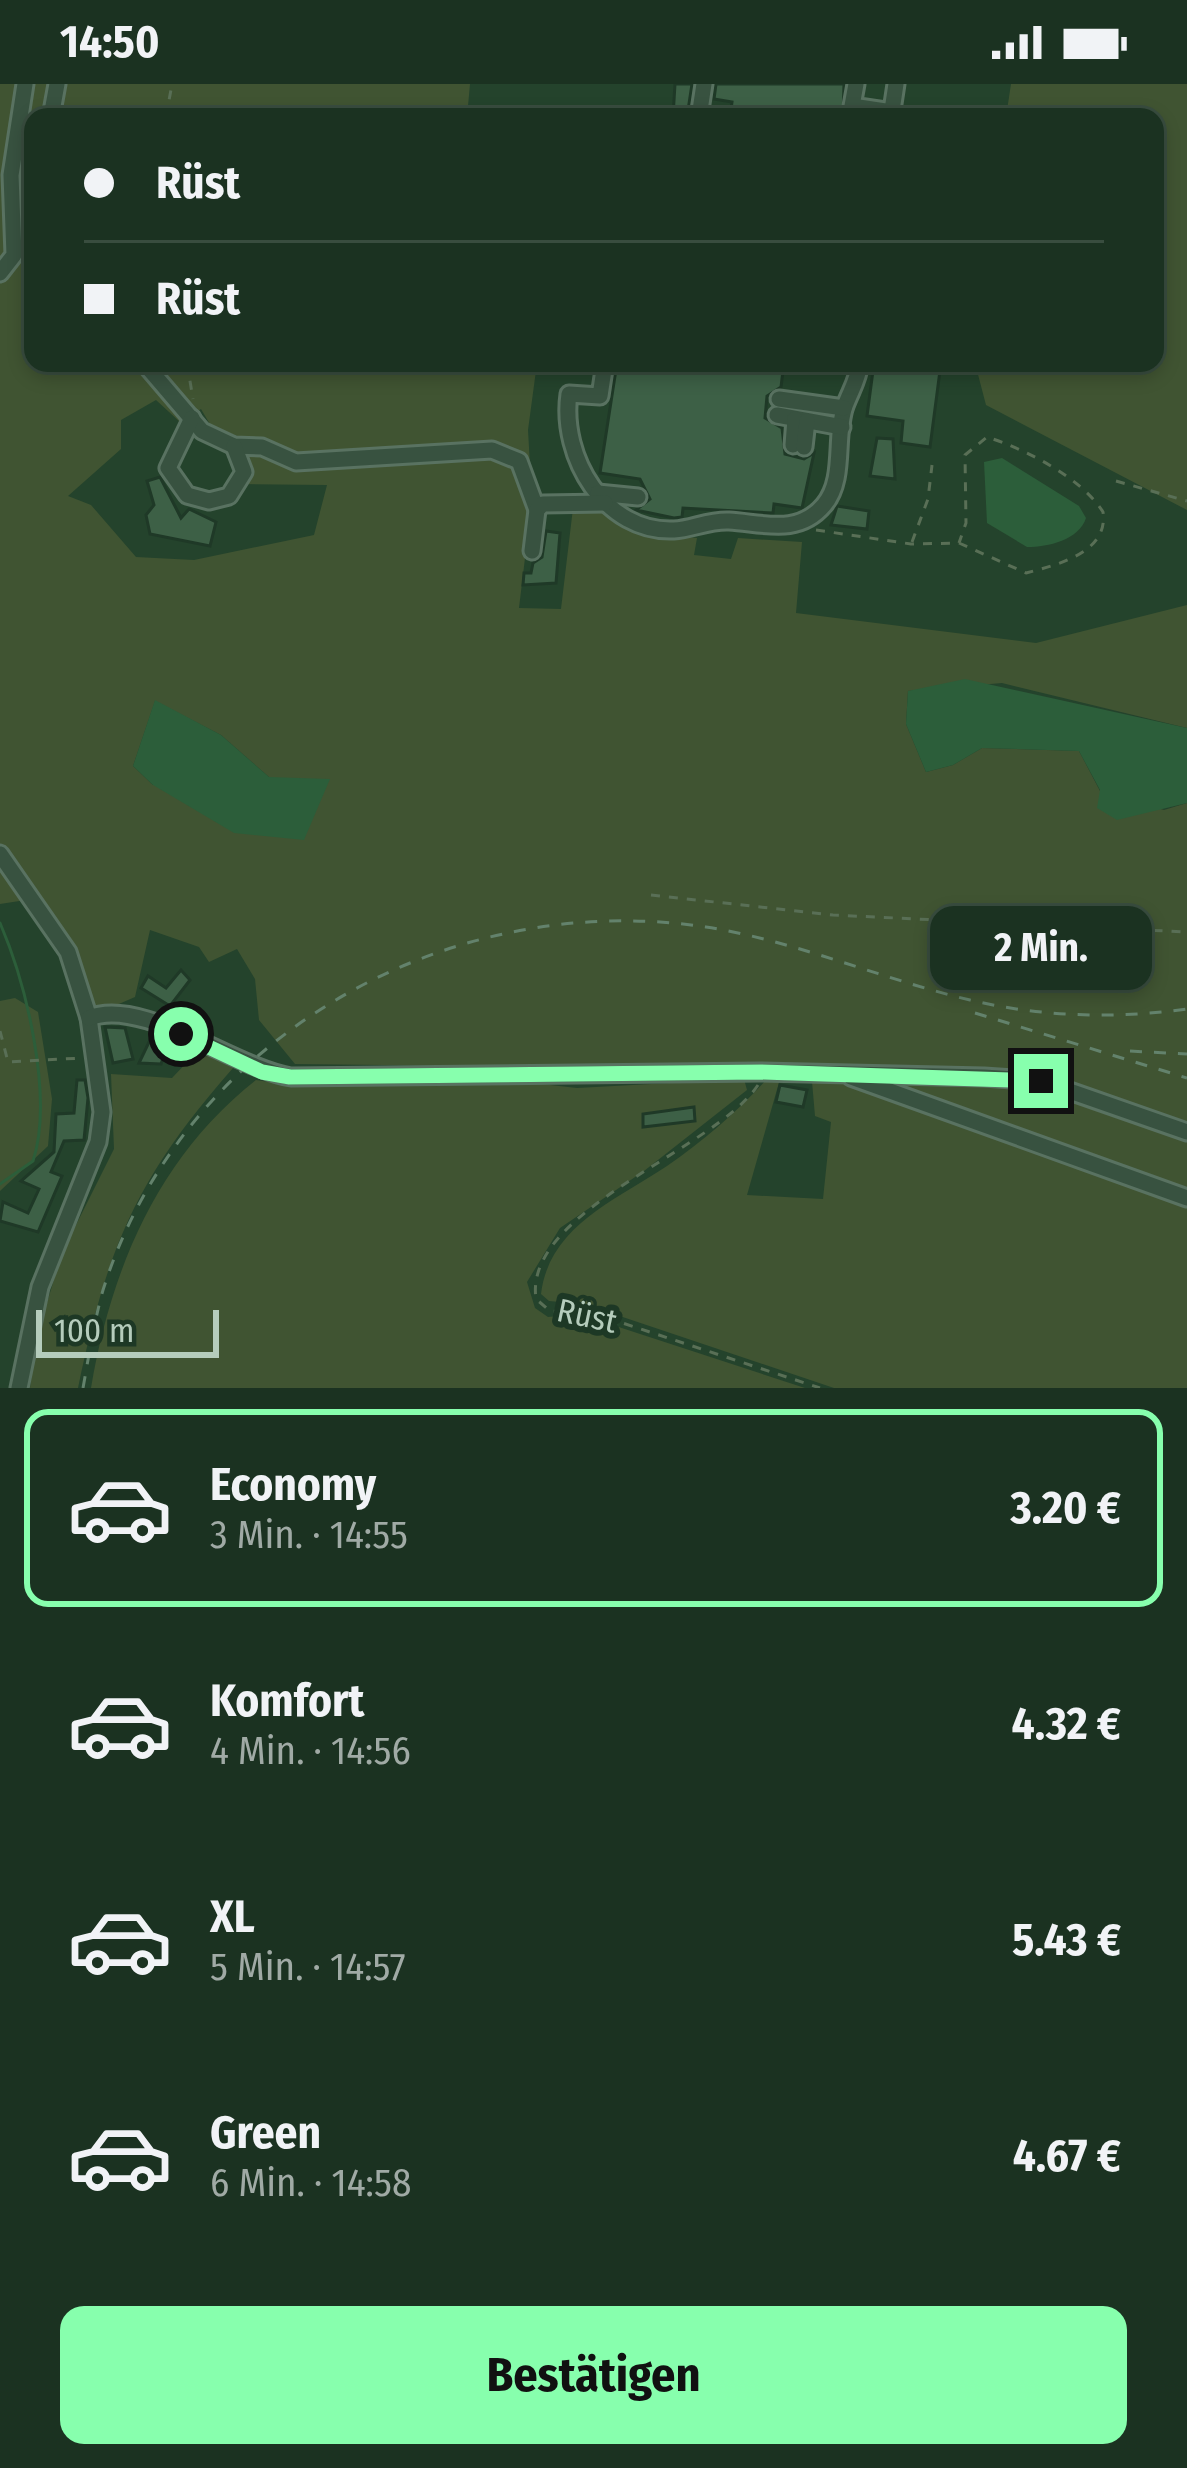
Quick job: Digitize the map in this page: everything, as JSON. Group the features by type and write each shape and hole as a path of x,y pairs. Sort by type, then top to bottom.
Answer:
{"street":[{"path":"0,273 14,254 11,175 25,84"},
{"path":"152,372 194,421 234,446 262,447 296,462 491,450 519,460 537,510 532,551"},
{"path":"604,372 600,396 569,394 569,441 602,498 628,521 676,530 725,520 799,524 826,503 833,490 844,408 857,372"},
{"path":"842,427 801,420 778,407 844,408"},
{"path":"799,446 801,420"},
{"path":"194,421 168,458 171,478 187,495 209,501 229,496 244,472 234,446"},
{"path":"537,510 543,504 638,497"},
{"path":"0,854 68,952 88,1018 102,1112 98,1142 52,1251 19,1388"},
{"path":"88,1018 121,1013 211,1045 262,1072 290,1077 760,1072 1041,1081 1187,1132"},
{"path":"844,1074 1187,1198"}],"path":[{"path":"189,372 194,421"},
{"path":"799,524 911,544 959,543 1027,573 1084,551 1105,524 1086,493 1007,444 987,437 965,455 966,523 959,543"},
{"path":"911,544 928,499 932,465"},
{"path":"1116,481 1187,501"},
{"path":"651,895 894,920 1187,932"},
{"path":"0,1031 8,1062 96,1056"},
{"name":"Rüst","path":"760,1072 752,1094 578,1217 546,1259 535,1291 540,1305 550,1311 592,1312 820,1388"}],"shaded area":[{"path":"0,84 470,84 468,108 24,108 24,372 536,372 528,430 532,500 519,608 561,609 573,508 605,512 627,529 697,538 694,555 731,559 738,538 802,542 796,613 1036,643 1187,605 1187,728 1002,683 908,691 906,724 926,772 953,765 982,748 1079,751 1100,791 1164,810 1187,803 1187,1388 834,1388 584,1304 549,1301 541,1294 547,1270 571,1233 694,1147 766,1080 780,1079 747,1195 823,1199 831,1122 815,1116 811,1070 295,1064 259,1020 255,979 237,949 209,962 199,947 150,930 135,997 98,1013 72,954 26,900 0,904","holes":["156,400 181,423 201,409 211,426 250,441 242,484 327,485 314,535 194,560 136,557 91,505 68,496 121,449 121,420","155,701 221,735 269,777 153,785 133,766"]},
{"path":"1011,84 1187,84 1187,510 986,405 977,372 1164,372 1164,108 1007,108"},
{"path":"1002,458 1079,506 1086,518 1077,532 1053,544 1027,547 987,523 984,462"},
{"path":"965,679 1187,728 1187,803 1117,820 1097,808 1100,790 1079,751 982,748 953,765 926,772 906,724 908,691"},
{"path":"155,700 221,735 269,777 330,779 304,840 234,833 153,785 133,766"},
{"path":"15,998 38,1012 52,1099 48,1146 0,1191 0,1001"},
{"path":"209,1056 233,1068 172,1144 130,1216 101,1294 78,1388 30,1388 37,1336 62,1253 114,1149 111,1074 172,1078 191,1058"},
{"path":"462,1075 577,1088 744,1079 747,1090 644,1171 560,1228 527,1282 535,1308 548,1317 579,1314 805,1388 91,1388 111,1300 144,1218 192,1144 256,1080 289,1085"}],"building":[{"path":"675,84 692,84 688,108 674,108"},
{"path":"716,84 844,84 843,108 731,108 732,102 714,99"},
{"path":"616,372 783,372 781,387 767,396 765,418 782,428 785,454 804,459 814,453 802,508 774,504 773,513 683,508 682,517 674,518 636,510 650,499 640,479 600,473"},
{"path":"873,372 940,372 930,447 901,443 903,421 867,416"},
{"path":"877,438 893,439 895,479 870,476"},
{"path":"160,477 181,518 189,509 216,522 210,546 150,534 146,515 154,505 147,481"},
{"path":"837,506 869,511 867,529 831,525"},
{"path":"546,531 560,533 556,583 523,585 524,573 531,573 533,563 542,557"},
{"path":"181,970 190,980 170,1006 141,988 148,976 166,988"},
{"path":"105,1027 125,1028 133,1059 113,1063"},
{"path":"150,1040 184,1048 176,1057 165,1053 161,1064 139,1063"},
{"path":"77,1080 85,1080 88,1098 84,1140 64,1141 51,1172 62,1176 38,1232 0,1221 3,1202 28,1213 39,1189 21,1181 54,1152 56,1114 74,1113"},
{"path":"780,1085 807,1090 803,1107 776,1102"},
{"path":"694,1107 695,1121 643,1127 643,1114"}],"waterway":[{"path":"0,923 27,1008 40,1105 33,1161 0,1184"}],"railway":[{"path":"83,1388 103,1290 141,1200 195,1121 261,1053 338,999 423,958 515,932 610,921 706,927 773,941 997,1006 1078,1015 1187,1009"},
{"path":"975,1013 1187,1078"},
{"path":"1130,1051 1187,1054"}],"route":[{"path":"181,1034 262,1072 290,1077 760,1072 1041,1081"}]}
